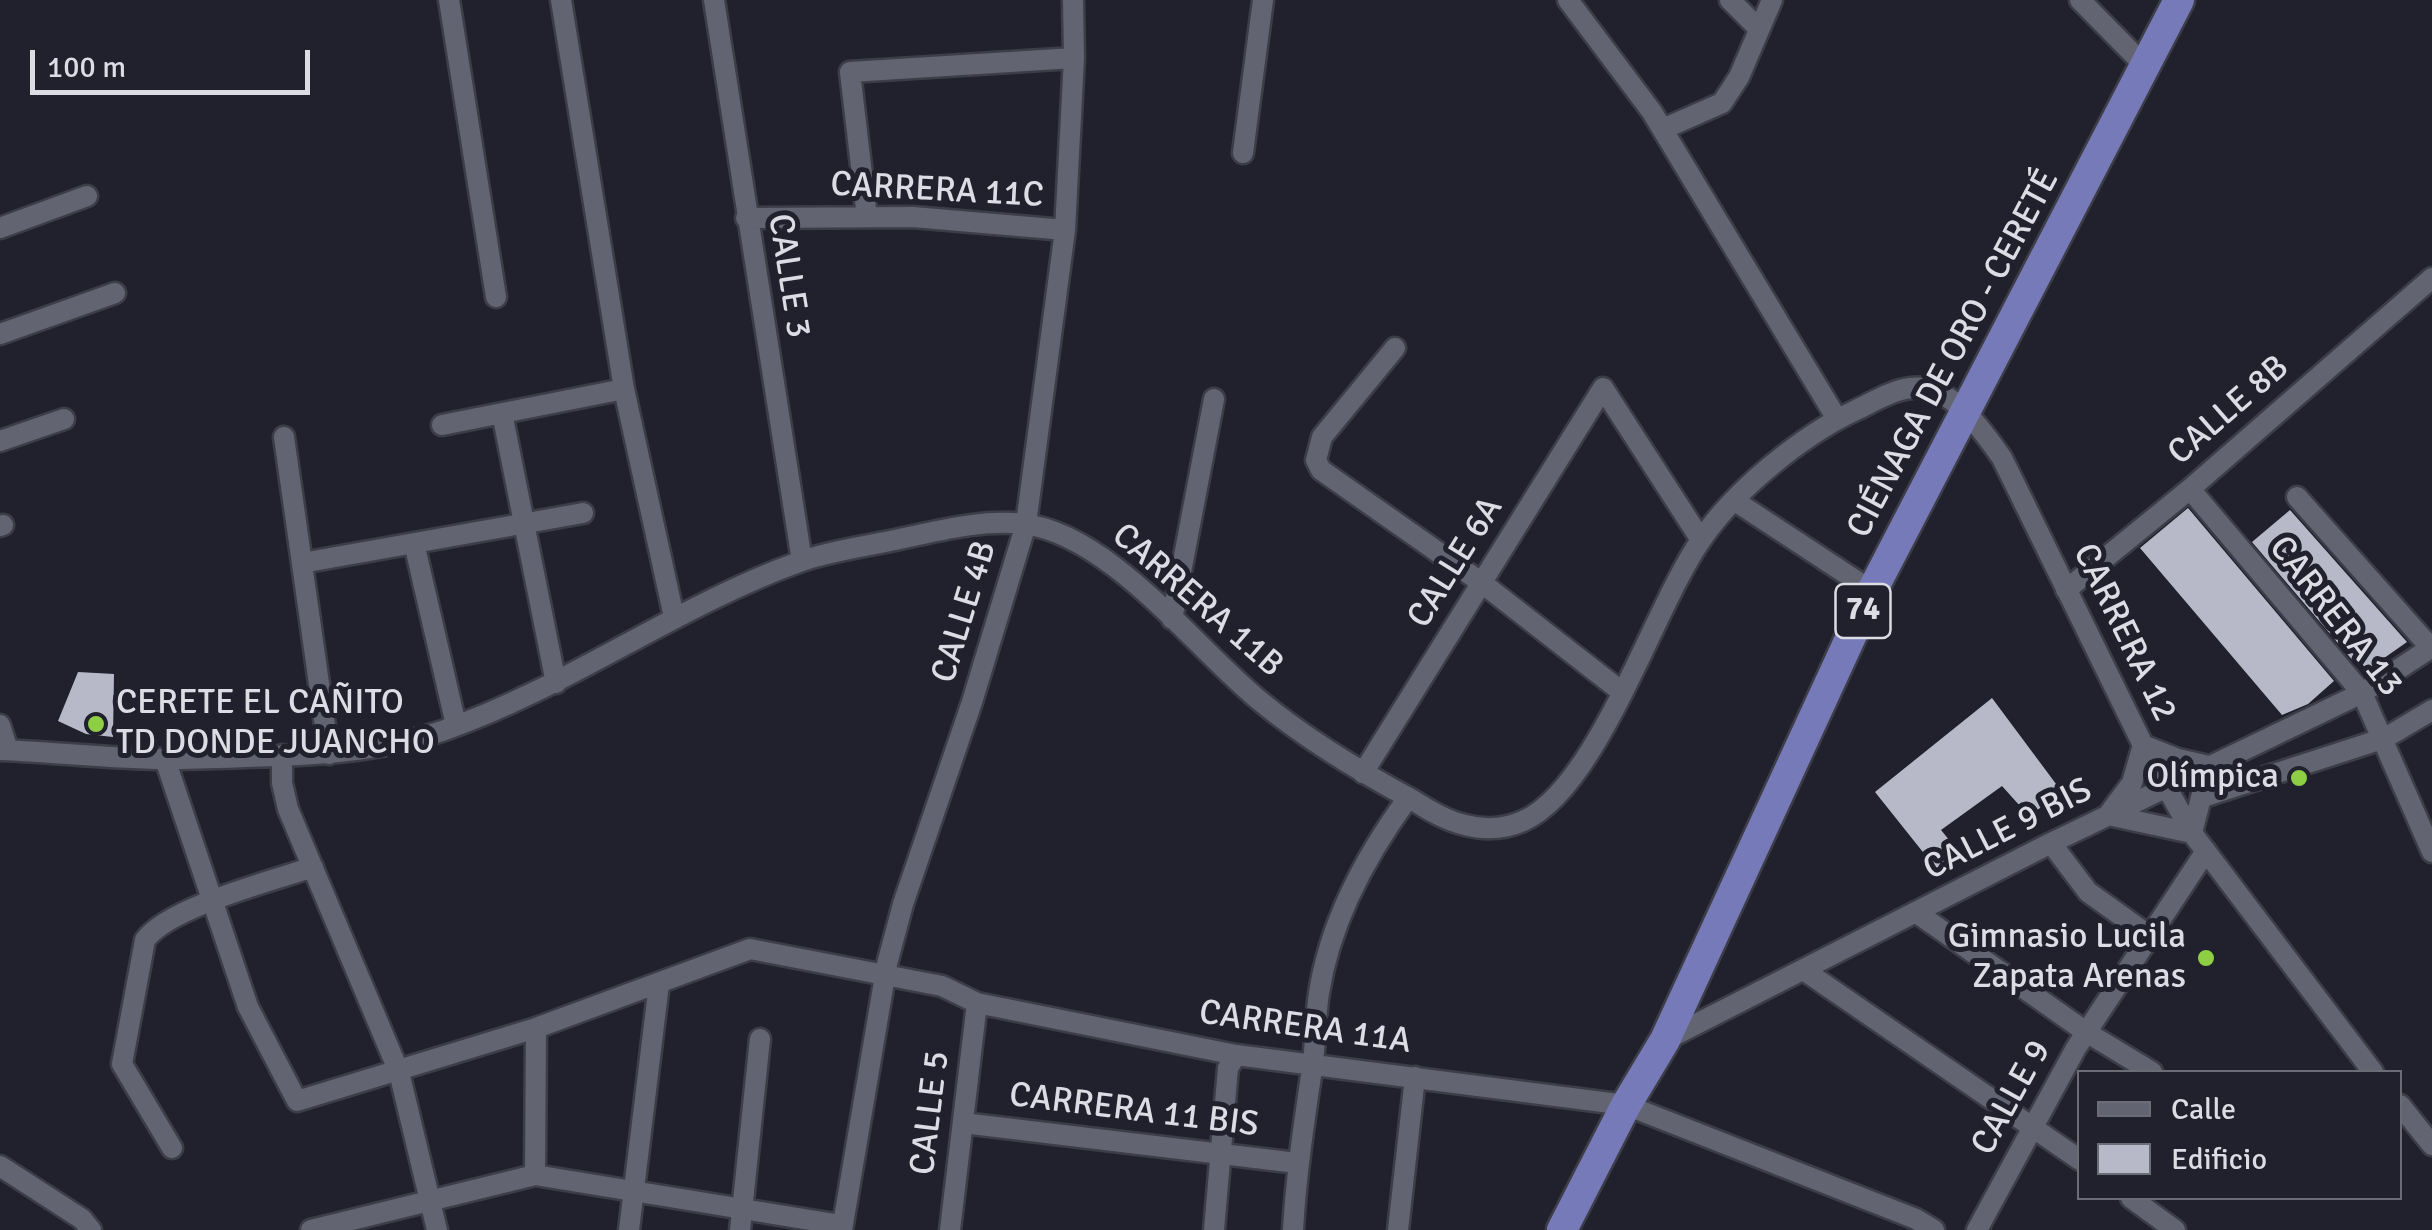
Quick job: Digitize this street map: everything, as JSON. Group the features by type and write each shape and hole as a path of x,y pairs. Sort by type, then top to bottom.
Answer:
{"highway":[{"name":"CIÉNAGA DE ORO - CERETÉ","path":"1562,1230 1626,1104 1665,1040 1872,591 2179,0"}],"street":[{"path":"449,0 496,296"},
{"path":"560,0 624,389 674,617"},
{"name":"CALLE 3","path":"714,0 802,561"},
{"name":"CALLE 4B","path":"841,1228 886,974 903,904 972,702 1026,524 1065,230 1074,58 1073,0"},
{"path":"1243,152 1262,0"},
{"path":"1568,0 1663,129 1837,419"},
{"path":"1730,0 1758,28"},
{"path":"1663,129 1722,103 1739,77 1772,0"},
{"path":"2080,0 2146,67"},
{"path":"866,217 850,72 1074,58"},
{"path":"0,228 86,196"},
{"name":"CARRERA 11C","path":"746,218 913,216 1065,230"},
{"name":"CALLE 8B","path":"2066,590 2190,489 2432,278"},
{"path":"0,334 115,293"},
{"path":"1395,348 1322,436 1316,460 1321,470 1482,583 1622,692"},
{"name":"CARRERA 11B","path":"4,750 165,760 329,754 436,734 556,683 674,617 802,561 939,531 998,523 1026,524 1052,530 1082,545 1118,570 1261,702 1363,773 1462,825 1496,828 1528,820 1556,797 1586,758 1700,540 1779,460 1837,419 1883,397 1916,387 1942,394 1965,412"},
{"name":"CALLE 6A","path":"1363,773 1603,388 1700,540"},
{"path":"442,425 624,389"},
{"path":"1172,620 1214,399"},
{"name":"CARRERA 12","path":"1965,412 2002,458 2143,745 2192,833 2371,1070"},
{"path":"502,413 556,683"},
{"path":"0,441 64,419"},
{"path":"284,438 329,754"},
{"name":"CARRERA 13","path":"2190,489 2362,693 2432,852"},
{"path":"2297,496 2431,648"},
{"path":"1735,501 1872,591"},
{"path":"302,564 582,513"},
{"path":"414,544 456,726"},
{"name":"CALLE 9 BIS","path":"1665,1040 2051,843 2362,693 2431,648"},
{"path":"2204,797 2384,738 2432,710"},
{"path":"0,725 4,750"},
{"path":"2143,745 2209,766 2192,833 2108,815 2132,783 2143,745"},
{"path":"282,755 282,783 288,809 398,1072 437,1230"},
{"path":"165,760 211,901"},
{"path":"1292,1230 1320,990 1344,909 1380,835 1408,798"},
{"path":"2051,843 2088,892 2148,935"},
{"name":"CALLE 9","path":"1978,1230 2086,1032 2206,850"},
{"path":"172,1148 122,1064 146,940 153,930 211,901 313,867"},
{"name":"CARRERA 11A","path":"211,901 248,1008 297,1100 536,1028 750,949 942,986 977,1003 1236,1054 1626,1104 1916,1219 1934,1230"},
{"path":"1917,913 2086,1032 2149,1070"},
{"path":"1806,971 2077,1158"},
{"path":"629,1230 659,984"},
{"name":"CALLE 5","path":"957,1229 963,1123 977,1003"},
{"path":"535,1175 536,1028"},
{"path":"741,1220 760,1039"},
{"path":"1214,1230 1228,1068 1236,1054"},
{"path":"1398,1230 1415,1077"},
{"path":"2402,1108 2432,1146"},
{"name":"CARRERA 11 BIS","path":"963,1123 1297,1163"},
{"path":"0,1166 82,1220 91,1230"},
{"path":"311,1230 535,1175 634,1192 741,1220 841,1228"},
{"path":"2134,1200 2175,1230"}],"building":[{"path":"2188,508 2334,681 2308,704 2282,715 2140,548"},
{"path":"2290,510 2407,642 2367,670 2358,659 2354,662 2252,542"},
{"path":"78,672 114,674 113,737 86,734 58,721"},
{"path":"1992,698 2062,792 2029,816 2002,786 1941,830 1963,857 1942,876 1875,792"}],"place":[{"name":"CERETE EL CAÑITO TD DONDE JUANCHO","path":"96,724"},
{"name":"Olímpica","path":"2299,778"},
{"name":"Gimnasio Lucila Zapata Arenas","path":"2206,958"}]}
